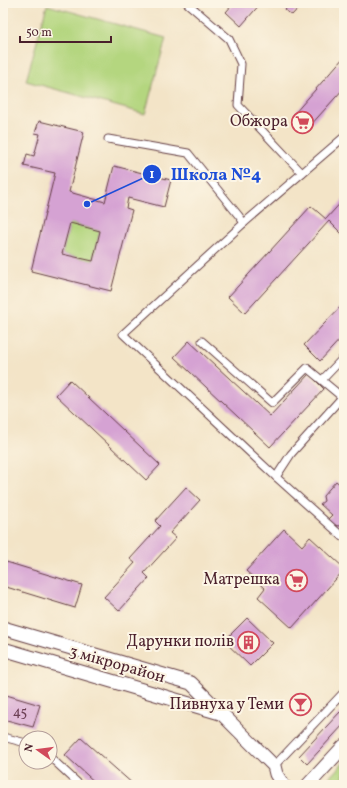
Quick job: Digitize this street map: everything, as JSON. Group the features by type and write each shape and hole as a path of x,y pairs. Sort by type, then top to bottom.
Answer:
{"street":[{"name":"3 мікрорайон","path":"3,628 191,683 274,766 276,774 283,785"},
{"name":"3 мікрорайон","path":"3,649 222,714"},
{"path":"308,785 344,746"}],"lane":[{"path":"187,3 229,39 241,64 238,105 302,173"},
{"path":"344,137 244,223 123,334 344,538"},
{"path":"108,139 188,154 244,223"},
{"path":"202,341 272,404 307,368 343,396 291,454 276,476"},
{"path":"322,380 344,357"},
{"path":"274,766 344,692"},
{"path":"3,737 18,741"},
{"path":"58,764 80,785"}],"green space":[{"path":"47,5 166,38 145,114 26,81"},
{"path":"70,223 100,231 93,261 62,254"},
{"path":"344,762 344,785 322,785"}],"building":[{"path":"234,3 261,3 241,26 226,12"},
{"path":"291,3 303,3 292,15 285,10"},
{"path":"344,57 344,88 309,127 294,114"},
{"path":"39,121 84,132 69,192 105,202 114,166 171,180 164,207 128,198 126,208 132,210 111,291 31,271 55,173 24,166 27,154 34,156 40,134 35,133","holes":["70,223 100,231 93,261 62,254"]},
{"path":"344,199 344,231 342,234 329,221 245,313 228,297 311,206 326,219"},
{"path":"344,303 344,335 320,361 304,345"},
{"path":"189,341 270,416 309,374 324,389 270,447 174,357"},
{"path":"70,380 160,465 146,480 56,395"},
{"path":"336,481 344,488 344,522 341,526 331,525 326,521 332,515 320,504 324,501 323,496"},
{"path":"186,487 200,500 170,533 176,538 144,573 149,578 119,611 104,597 135,563 130,559 160,526 155,521"},
{"name":"Матрешка","path":"284,529 302,546 310,537 344,568 344,570 292,628 258,597 265,588 246,571"},
{"path":"3,561 82,585 75,608 3,586"},
{"name":"Дарунки полів","path":"247,618 273,643 250,666 224,641"},
{"path":"3,694 40,705 33,727 3,719"},
{"path":"340,712 344,716 344,724 307,764 299,756"},
{"path":"81,738 134,785 98,785 65,755"}],"place":[{"name":"Обжора","path":"303,122"},
{"name":"Школа №4","path":"87,204"},
{"name":"Матрешка","path":"296,580"},
{"name":"Дарунки полів","path":"249,642"},
{"name":"Пивнуха у Теми","path":"300,705"}]}
